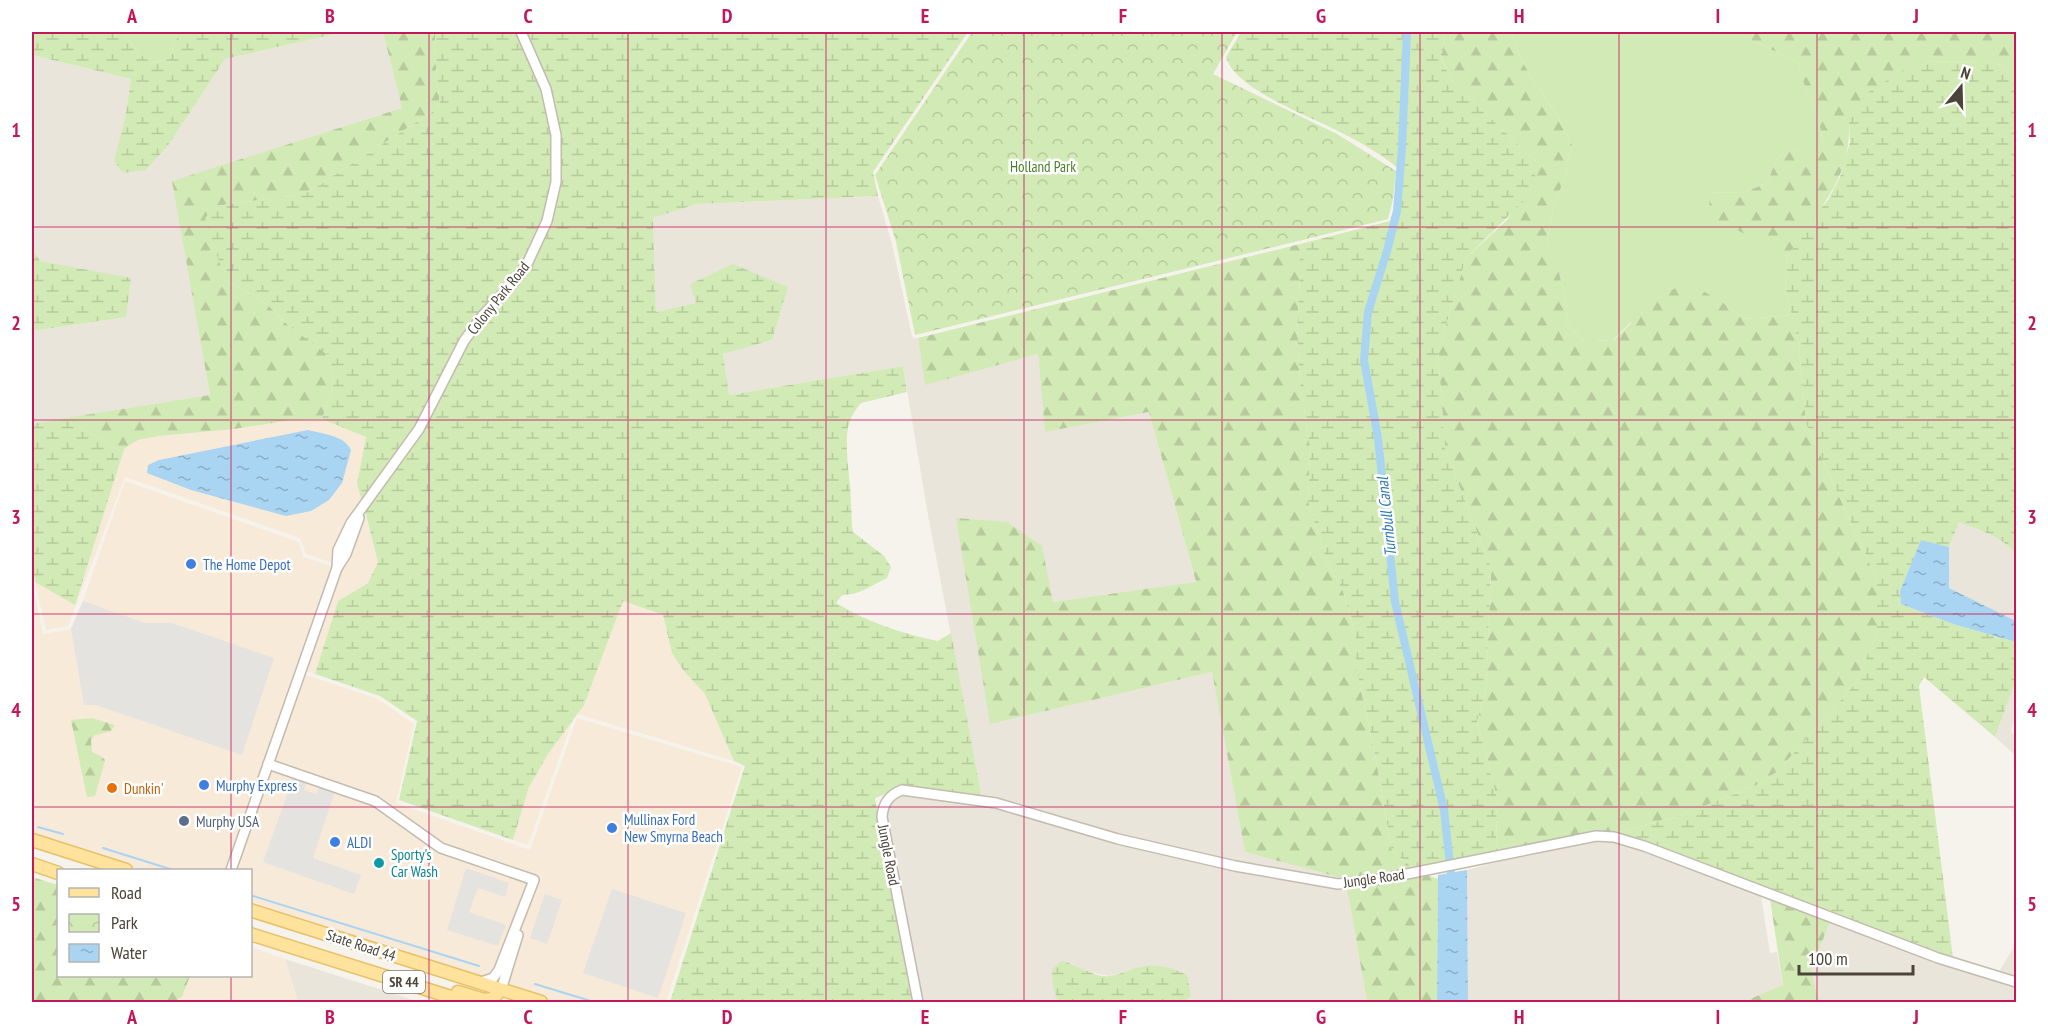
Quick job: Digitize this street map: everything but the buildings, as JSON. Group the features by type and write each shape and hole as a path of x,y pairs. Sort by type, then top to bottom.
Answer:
{"main road":[{"path":"32,840 123,869"},
{"path":"32,864 57,873"},
{"name":"State Road 44","path":"252,911 541,1002"},
{"name":"State Road 44","path":"252,935 467,1002"},
{"path":"350,965 389,970 484,1000 492,999 501,990"}],"street":[{"name":"Colony Park Road","path":"231,869 337,568 346,554 362,509 419,429 431,409 457,351 468,334 514,282 528,262 547,221 556,182 556,135 546,89 521,32"},
{"path":"268,764 375,801 441,848 534,880 499,970 494,978 479,983"},
{"name":"Jungle Road","path":"918,1002 882,817 882,809 887,799 902,790 996,803 1118,839 1235,866 1338,884 1382,879 1596,836 1614,837 1644,846 1938,958 2016,982"},
{"path":"501,990 518,935 522,912"}],"shaded area":[{"path":"344,32 383,32 402,108 173,181 210,395 32,424 32,331 125,317 130,279 40,261 32,249 32,55 131,79 125,119 146,170 167,147 225,59"},
{"path":"878,196 892,244 912,336 918,338 925,384 1038,354 1045,432 1149,412 1196,583 1053,602 990,724 1212,672 1245,852 1345,879 1236,862 1119,835 1001,799 978,796 981,793 928,515 903,366 729,395 723,354 772,340 696,303 656,312 653,218 697,204"},
{"path":"322,419 366,437 357,484 362,501 333,563 306,554 300,538 125,477 68,626 46,630 35,582 75,604 125,448 138,440 159,436 234,429 292,420","holes":["203,452 191,490 159,460"]},
{"path":"125,481 299,542 303,557 337,568 300,673 378,699 414,724 396,803 530,850 577,718 742,767 666,1002 537,1002 252,910 252,869 123,869 32,841 32,581 43,634 71,629"},
{"path":"365,513 378,562 368,583 338,601 315,674 305,671 339,572 350,555"},
{"path":"1959,522 2008,543 2016,554 2016,621 1949,588 1949,547"},
{"path":"83,601 145,623 172,623 274,658 242,755 96,705 84,705 71,629"},
{"path":"623,601 663,616 672,653 683,670 705,694 734,761 577,714 584,705"},
{"path":"2016,680 2016,712 2011,731 2016,738 2016,756 1995,737"},
{"path":"573,719 528,845 513,840 529,787 548,754"},
{"path":"295,773 308,778 304,790 316,794 321,782 336,788 313,858 361,875 354,894 263,862"},
{"path":"903,794 995,807 1117,843 1234,871 1337,888 1347,887 1367,1002 1185,1002 1191,996 1146,966 1109,976 1085,971 1071,963 1053,987 1058,1002 922,1002 886,817 890,802"},
{"path":"1596,840 1613,841 1643,850 1761,896 1770,953 1777,952 1783,986 1743,1002 1468,1002 1467,870 1543,850"},
{"path":"466,868 509,883 505,897 478,888 469,912 506,925 498,946 447,930"},
{"path":"612,889 686,913 658,998 583,973"},
{"path":"545,894 562,900 547,944 530,938"},
{"path":"1830,921 1937,962 2016,986 2016,1002 1819,1002 1811,971"},
{"path":"2016,943 2016,977 1999,972"},
{"path":"252,947 285,959 298,1002 173,1002 182,997 190,977 252,977"},
{"path":"285,959 420,1002 298,1002"}],"green space":[{"path":"32,32 122,32 138,53 152,63 170,58 179,32 344,32 225,59 167,147 146,170 123,173 114,161 125,119 131,79 32,55"},
{"path":"122,32 179,32 170,58 151,63 138,53"},
{"path":"383,32 436,32 434,47 440,107 305,194 216,206 225,280 268,305 288,325 327,354 334,383 322,419 292,420 234,429 159,436 138,440 125,448 123,453 66,418 210,395 172,181 402,108"},
{"path":"436,32 517,32 542,90 548,111 552,156 548,200 534,242 518,271 463,335 415,428 362,501 357,484 366,437 322,419 334,383 327,354 288,325 268,305 225,280 205,218 215,206 305,194 440,107 434,47"},
{"path":"525,32 968,32 873,172 878,196 697,204 653,218 656,312 696,303 690,284 733,264 788,287 772,340 723,354 729,395 903,366 907,392 861,403 851,418 847,437 853,532 884,556 891,567 887,578 860,592 842,595 836,603 873,622 912,635 938,641 951,633 981,793 978,796 903,786 875,798 912,1002 670,1002 745,766 734,761 705,694 683,670 672,653 663,615 623,601 584,705 548,754 529,787 513,840 399,800 417,721 380,696 315,674 338,601 368,583 378,562 365,511 435,410 461,353 486,318 517,285 531,265 550,222 560,182 560,134 550,87"},
{"name":"Holland Park","path":"972,32 1237,32 1213,74 1337,134 1396,171 1388,219 915,335 896,242 875,175"},
{"path":"1241,32 1445,32 1440,55 1451,80 1536,162 1534,191 1466,258 1438,352 1445,449 1491,568 1486,689 1477,721 1497,798 1496,851 1413,868 1392,851 1375,754 1356,667 1356,638 1343,591 1327,562 1308,501 1310,446 1300,384 1297,332 1300,244 1390,221 1397,200 1399,169 1360,143 1273,100 1243,80 1232,69 1226,57"},
{"path":"1445,32 1512,32 1523,63 1559,119 1572,145 1563,182 1553,208 1547,242 1559,272 1567,309 1566,323 1584,341 1614,340 1658,297 1687,282 1722,302 1744,319 1792,315 1799,345 1806,423 1877,580 1877,633 1856,683 1777,772 1755,786 1679,816 1615,833 1596,831 1496,851 1497,798 1477,721 1486,689 1491,568 1445,449 1438,352 1466,258 1508,219 1536,162 1451,80 1440,54"},
{"path":"1512,32 1734,32 1798,62 1804,84 1818,116 1823,144 1794,150 1777,158 1767,183 1745,192 1709,193 1753,237 1788,256 1785,287 1792,315 1744,319 1722,302 1630,323 1613,340 1584,341 1566,323 1567,309 1559,272 1547,243 1553,208 1563,182 1572,145 1559,119 1523,63"},
{"path":"1734,32 2016,32 2016,83 2001,65 1984,61 1923,62 1849,121 1845,161 1839,178 1788,256 1710,216 1709,193 1745,192 1767,183 1777,158 1794,150 1823,143 1818,116 1804,84 1798,62"},
{"path":"1984,61 2001,65 2016,83 2016,554 1998,538 1959,522 1949,547 1921,541 1900,591 1901,604 1953,624 2016,642 2016,680 1995,737 1924,677 1919,686 1953,958 1646,842 1615,833 1679,816 1755,786 1777,772 1856,683 1877,633 1877,580 1806,423 1799,345 1785,287 1788,256 1806,226 1828,200 1840,177 1850,142 1849,121 1867,93 1913,64"},
{"path":"1300,244 1297,332 1300,384 1310,446 1308,501 1327,562 1343,591 1356,638 1356,667 1375,754 1392,851 1413,868 1381,875 1345,879 1245,852 1212,672 990,724 956,518 1007,522 1042,546 1053,602 1196,582 1149,412 1045,432 1038,354 925,385 918,338"},
{"path":"32,249 40,261 131,278 126,317 32,331"},
{"path":"66,418 123,453 75,605 35,582 32,564 32,424"},
{"path":"92,718 115,725 111,731 95,735 91,740 92,752 105,760 95,796 87,797 71,720"},
{"path":"1424,874 1438,879 1437,1002 1367,1002 1347,887 1382,884"},
{"path":"32,877 57,885 57,977 190,977 182,997 173,1002 32,1002"},
{"path":"1770,899 1830,921 1811,971 1819,1002 1743,1002 1783,985"},
{"path":"1061,961 1104,976 1146,966 1167,968 1187,975 1191,996 1185,1002 1058,1002 1053,987 1052,970"}],"water":[{"path":"308,430 338,438 351,450 342,483 329,500 311,511 286,516 191,490 147,473 148,465 159,460"},
{"path":"1921,540 1949,547 1949,588 2016,621 2016,642 1953,624 1901,604 1900,591"},
{"path":"1467,870 1468,1002 1437,1002 1438,875"}],"waterway":[{"name":"Turnbull Canal","path":"1407,32 1397,211 1368,312 1364,360 1378,438 1395,602 1444,810 1452,883"},
{"path":"38,827 63,834"},
{"path":"103,848 170,869"},
{"path":"252,896 479,966"},
{"path":"535,984 594,1002"}],"place":[{"name":"The Home Depot","path":"191,564"},
{"name":"Murphy Express","path":"204,785"},
{"name":"Dunkin'","path":"112,788"},
{"name":"Murphy USA","path":"184,821"},
{"name":"Mullinax Ford New Smyrna Beach","path":"612,828"},
{"name":"ALDI","path":"335,842"},
{"name":"Sporty's Car Wash","path":"379,863"}]}
